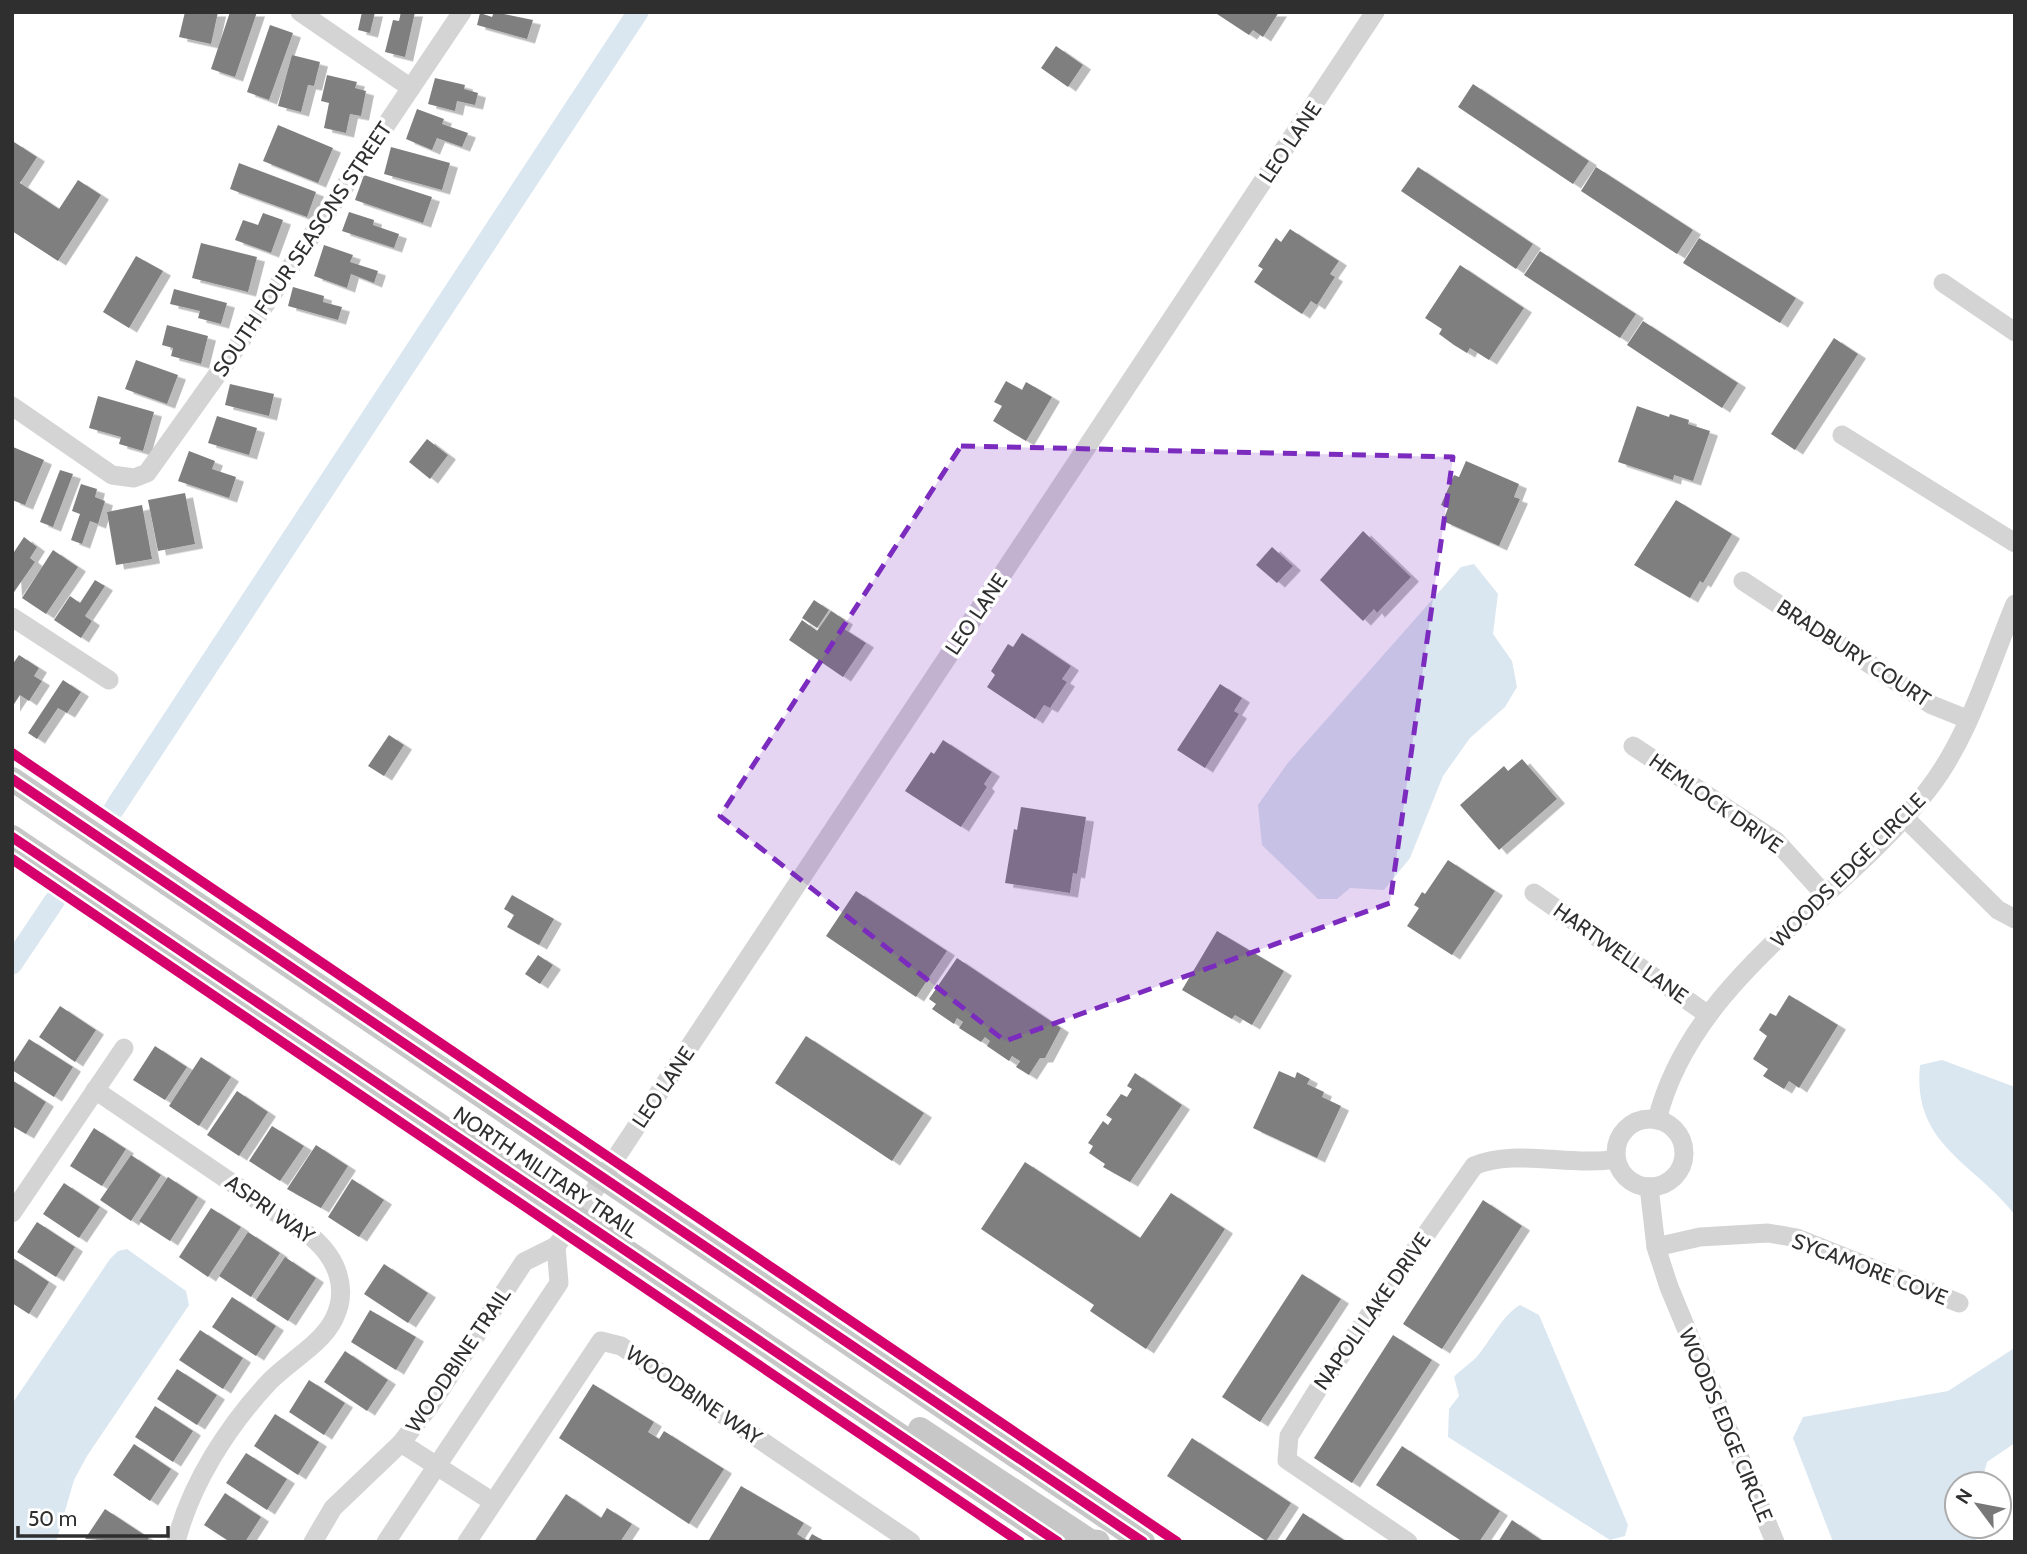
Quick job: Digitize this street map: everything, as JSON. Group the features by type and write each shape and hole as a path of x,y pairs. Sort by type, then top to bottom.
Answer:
{"main road":[{"name":"NORTH MILITARY TRAIL","path":"12,779 604,1175 1143,1542"},
{"name":"NORTH MILITARY TRAIL","path":"12,836 1058,1542"},
{"path":"804,1370 897,1415 1083,1536 1099,1542 1108,1528 1105,1516"}],"street":[{"path":"300,12 411,88"},
{"name":"SOUTH FOUR SEASONS STREET","path":"12,406 112,475 134,478 147,473 217,376 462,12"},
{"name":"LEO LANE","path":"578,1216 1375,12"},
{"path":"1943,283 2015,332"},
{"path":"1842,435 2015,543"},
{"name":"BRADBURY COURT","path":"1743,581 1932,705 1967,719"},
{"name":"WOODS EDGE CIRCLE","path":"1657,1120 1671,1076 1707,1014 1904,817 1947,760 2015,604"},
{"path":"12,617 109,680"},
{"name":"HEMLOCK DRIVE","path":"1633,746 1776,841 1825,895"},
{"path":"1904,817 1998,910 2015,919"},
{"name":"HARTWELL LANE","path":"1534,893 1707,1014"},
{"path":"12,1213 124,1048"},
{"name":"ASPRI WAY","path":"95,1090 313,1238 329,1254 339,1275 341,1289 335,1318 326,1331 270,1380 243,1412 195,1488 176,1542"},
{"path":"1657,1120 1666,1124 1680,1138 1683,1157 1676,1175 1659,1186 1649,1187 1624,1176 1616,1159 1618,1141 1623,1132 1638,1121 1657,1120"},
{"name":"NAPOLI LAKE DRIVE","path":"1408,1542 1287,1460 1289,1436 1323,1381 1474,1166 1490,1158 1594,1163 1616,1159"},
{"name":"WOODS EDGE CIRCLE","path":"1649,1187 1656,1247 1669,1287 1775,1542"},
{"name":"WOODBINE TRAIL","path":"313,1542 333,1508 401,1443 429,1407 524,1262 556,1246 578,1216"},
{"name":"SYCAMORE COVE","path":"1656,1247 1700,1237 1768,1233 1797,1238 1959,1303"},
{"path":"386,1542 559,1283 556,1246"},
{"name":"WOODBINE WAY","path":"467,1542 601,1341 621,1346 911,1542"},
{"path":"401,1443 493,1502"}],"highlighted area":[{"path":"961,446 1453,457 1390,903 1005,1041 720,816"}],"shaded area":[{"path":"1474,564 1498,594 1493,634 1512,661 1517,687 1505,707 1470,738 1443,776 1410,858 1384,890 1350,888 1337,899 1318,899 1262,845 1258,805 1287,764 1461,567"},
{"path":"1942,1060 2015,1087 2015,1215 1999,1196 1949,1150 1935,1133 1926,1115 1920,1092 1920,1065"},
{"path":"127,1249 186,1291 189,1305 87,1456 74,1480 56,1542 12,1542 12,1404 110,1259 118,1251"},
{"path":"1520,1305 1539,1315 1628,1525 1625,1536 1610,1540 1448,1437 1449,1409 1459,1396 1454,1377 1476,1357 1502,1321"},
{"path":"2015,1336 2015,1443 1987,1462 1985,1470 1943,1470 1943,1540 1976,1542 1833,1542 1793,1438 1803,1417 1948,1391 2013,1349"}],"building":[{"path":"185,12 218,12 211,44 179,37"},
{"path":"230,12 257,12 235,77 211,69"},
{"path":"362,12 375,12 370,33 358,30"},
{"path":"401,12 415,12 405,57 385,52 393,20 399,21"},
{"path":"494,12 533,20 527,39 477,25 480,13 492,17"},
{"path":"1214,12 1279,12 1263,37 1253,30 1249,35"},
{"path":"270,25 293,33 269,100 247,92"},
{"path":"1056,46 1083,65 1068,87 1041,68"},
{"path":"292,55 320,62 314,86 308,85 301,112 278,106"},
{"path":"327,75 357,82 355,88 366,91 361,116 350,114 346,133 324,128 329,103 321,101"},
{"path":"435,78 465,85 464,89 478,93 475,105 457,101 455,111 428,104"},
{"path":"1473,84 1589,161 1573,184 1458,107"},
{"path":"417,109 444,119 442,124 468,133 462,147 437,138 432,150 406,139"},
{"path":"278,125 333,148 318,183 263,161"},
{"path":"14,142 37,157 20,183 59,209 78,180 101,195 58,261 12,231"},
{"path":"391,147 450,163 442,190 384,174"},
{"path":"239,163 316,192 307,217 230,189"},
{"path":"1418,167 1533,244 1516,269 1401,191"},
{"path":"1596,167 1693,230 1677,254 1581,191"},
{"path":"364,175 432,197 423,223 355,200"},
{"path":"349,212 374,220 373,225 399,234 394,248 342,231"},
{"path":"263,213 283,220 271,253 235,240 243,220 258,225"},
{"path":"1290,229 1339,261 1330,274 1335,277 1317,305 1311,301 1302,314 1254,282 1263,269 1258,266 1276,238 1281,242"},
{"path":"1699,238 1796,298 1780,323 1683,263"},
{"path":"201,243 257,257 248,292 192,278"},
{"path":"324,245 353,255 350,262 378,271 374,283 351,274 347,288 314,276"},
{"path":"1540,251 1636,314 1620,338 1524,275"},
{"path":"136,256 163,271 129,328 103,312"},
{"path":"1460,265 1524,308 1489,360 1470,348 1467,353 1454,345 1439,334 1442,329 1425,318"},
{"path":"293,287 324,296 323,302 342,307 338,320 288,306"},
{"path":"174,289 227,303 221,324 198,318 200,311 170,304"},
{"path":"1643,321 1738,383 1722,408 1627,345"},
{"path":"167,325 208,336 201,364 171,356 173,348 162,345"},
{"path":"1834,338 1858,354 1795,450 1771,434"},
{"path":"136,360 178,375 167,404 125,389"},
{"path":"1006,381 1022,390 1026,382 1052,397 1026,441 993,421 1002,406 994,402"},
{"path":"230,384 274,394 269,416 225,405"},
{"path":"98,396 154,412 143,451 119,444 121,437 89,428"},
{"path":"1637,406 1669,417 1670,414 1689,420 1688,424 1710,431 1693,481 1674,475 1673,480 1618,462"},
{"path":"217,416 257,428 249,455 208,443"},
{"path":"427,439 448,455 430,479 409,462"},
{"path":"13,447 44,460 25,505 12,500"},
{"path":"189,451 215,461 212,469 236,477 229,498 178,481"},
{"path":"1466,461 1519,484 1514,497 1520,499 1499,546 1443,521 1448,508 1441,505 1454,475 1459,477"},
{"path":"60,470 73,474 53,527 40,522"},
{"path":"81,484 97,489 95,497 105,501 98,524 90,521 82,544 71,540 80,514 72,511"},
{"path":"185,493 195,544 158,551 148,500"},
{"path":"1676,500 1732,534 1703,583 1700,581 1690,598 1634,565"},
{"path":"142,505 152,559 116,565 107,512"},
{"path":"1363,531 1411,577 1377,613 1374,609 1363,621 1320,580"},
{"path":"24,537 37,547 30,558 35,562 14,592 12,555"},
{"path":"1272,547 1293,566 1277,583 1256,565"},
{"path":"53,550 78,567 46,614 22,598"},
{"path":"95,580 105,586 85,616 92,621 81,638 54,620 70,596 80,603"},
{"path":"814,600 829,610 817,628 802,618"},
{"path":"831,611 845,620 841,627 866,643 843,677 789,640 802,620 817,631"},
{"path":"1022,633 1071,666 1062,679 1067,682 1050,708 1044,705 1035,719 987,687 995,675 991,671 1008,644 1013,647"},
{"path":"19,655 39,668 34,676 42,681 29,701 20,695 12,707 12,665"},
{"path":"63,680 81,692 67,713 58,708 37,739 28,733"},
{"path":"1220,684 1242,698 1234,711 1239,714 1205,768 1177,750"},
{"path":"389,735 404,745 384,776 368,766"},
{"path":"943,740 992,772 984,784 987,787 961,827 905,791 931,752 934,754"},
{"path":"1522,759 1557,799 1499,850 1460,805 1504,766 1508,771"},
{"path":"1021,807 1086,817 1077,874 1073,873 1070,893 1005,883 1014,829 1017,830"},
{"path":"1448,860 1495,891 1452,955 1407,926 1419,908 1414,905 1422,892 1425,894"},
{"path":"856,891 947,951 916,997 826,936"},
{"path":"512,895 554,919 539,945 507,927 514,915 504,909"},
{"path":"1217,931 1284,971 1252,1025 1235,1015 1232,1019 1182,990"},
{"path":"538,955 553,965 540,984 525,974"},
{"path":"957,958 1061,1028 1045,1058 1040,1058 1029,1075 1016,1067 1020,1061 1012,1056 1009,1061 987,1046 990,1041 985,1037 981,1042 959,1028 963,1022 957,1018 954,1024 932,1009 936,1004 929,999"},
{"path":"1789,995 1838,1025 1799,1088 1789,1081 1784,1089 1763,1076 1768,1069 1753,1059 1767,1036 1759,1030 1770,1013 1776,1016"},
{"path":"60,1006 96,1030 75,1062 39,1037"},
{"path":"806,1036 924,1113 892,1161 775,1083"},
{"path":"29,1039 73,1067 54,1097 12,1070 12,1065"},
{"path":"155,1046 187,1067 165,1100 133,1080"},
{"path":"201,1057 231,1077 199,1126 169,1106"},
{"path":"1279,1071 1295,1078 1297,1072 1310,1079 1307,1084 1324,1092 1322,1097 1341,1106 1317,1158 1253,1128"},
{"path":"1135,1073 1182,1105 1130,1182 1103,1167 1105,1164 1089,1153 1093,1146 1088,1143 1103,1121 1108,1125 1112,1119 1106,1115 1121,1094 1127,1097 1132,1089 1127,1086"},
{"path":"12,1080 46,1102 26,1134 12,1126"},
{"path":"237,1091 268,1112 239,1156 207,1135"},
{"path":"272,1126 304,1146 280,1181 249,1161"},
{"path":"94,1128 126,1149 102,1186 70,1166"},
{"path":"316,1145 348,1166 321,1208 287,1189"},
{"path":"131,1155 161,1175 131,1221 100,1200"},
{"path":"1025,1162 1140,1238 1171,1193 1225,1229 1146,1349 1090,1311 1094,1305 981,1229"},
{"path":"168,1177 198,1197 170,1241 139,1221"},
{"path":"352,1179 384,1200 359,1237 328,1217"},
{"path":"64,1183 100,1207 79,1238 43,1214"},
{"path":"1483,1200 1522,1226 1442,1349 1403,1324"},
{"path":"211,1208 241,1227 208,1277 179,1257"},
{"path":"37,1222 75,1247 56,1277 17,1252"},
{"path":"248,1232 280,1253 251,1297 219,1276"},
{"path":"285,1257 316,1278 288,1321 256,1300"},
{"path":"13,1258 49,1282 29,1314 12,1303"},
{"path":"384,1264 428,1293 408,1323 364,1294"},
{"path":"1302,1274 1341,1299 1260,1422 1222,1397"},
{"path":"232,1297 276,1326 256,1356 212,1327"},
{"path":"370,1310 416,1337 396,1370 351,1342"},
{"path":"200,1330 243,1358 223,1389 179,1360"},
{"path":"1393,1335 1432,1360 1352,1483 1314,1458"},
{"path":"345,1351 388,1380 367,1411 324,1382"},
{"path":"177,1369 217,1395 197,1425 157,1399"},
{"path":"309,1380 345,1403 324,1435 289,1412"},
{"path":"593,1384 654,1422 648,1432 659,1439 664,1431 724,1469 689,1524 559,1438"},
{"path":"155,1406 193,1431 173,1462 135,1437"},
{"path":"275,1414 319,1442 298,1475 254,1446"},
{"path":"1192,1438 1291,1503 1266,1541 1167,1476"},
{"path":"134,1444 171,1469 150,1501 113,1475"},
{"path":"1402,1446 1500,1511 1479,1542 1463,1542 1376,1485"},
{"path":"246,1453 287,1479 267,1510 226,1483"},
{"path":"741,1486 804,1523 797,1534 808,1541 812,1534 826,1542 709,1540"},
{"path":"225,1493 261,1517 245,1542 230,1542 204,1525"},
{"path":"566,1494 601,1518 607,1508 632,1524 620,1542 534,1542"},
{"path":"105,1509 149,1538 147,1542 85,1539"},
{"path":"1303,1513 1347,1542 1284,1542"},
{"path":"1512,1520 1544,1542 1498,1542"}],"waterway":[{"path":"114,809 638,12"},
{"path":"12,964 55,900"}],"cycle path":[{"path":"12,753 1177,1542"},
{"path":"12,779 1143,1542"},
{"path":"12,837 1058,1542"},
{"path":"12,859 1020,1542"}]}
